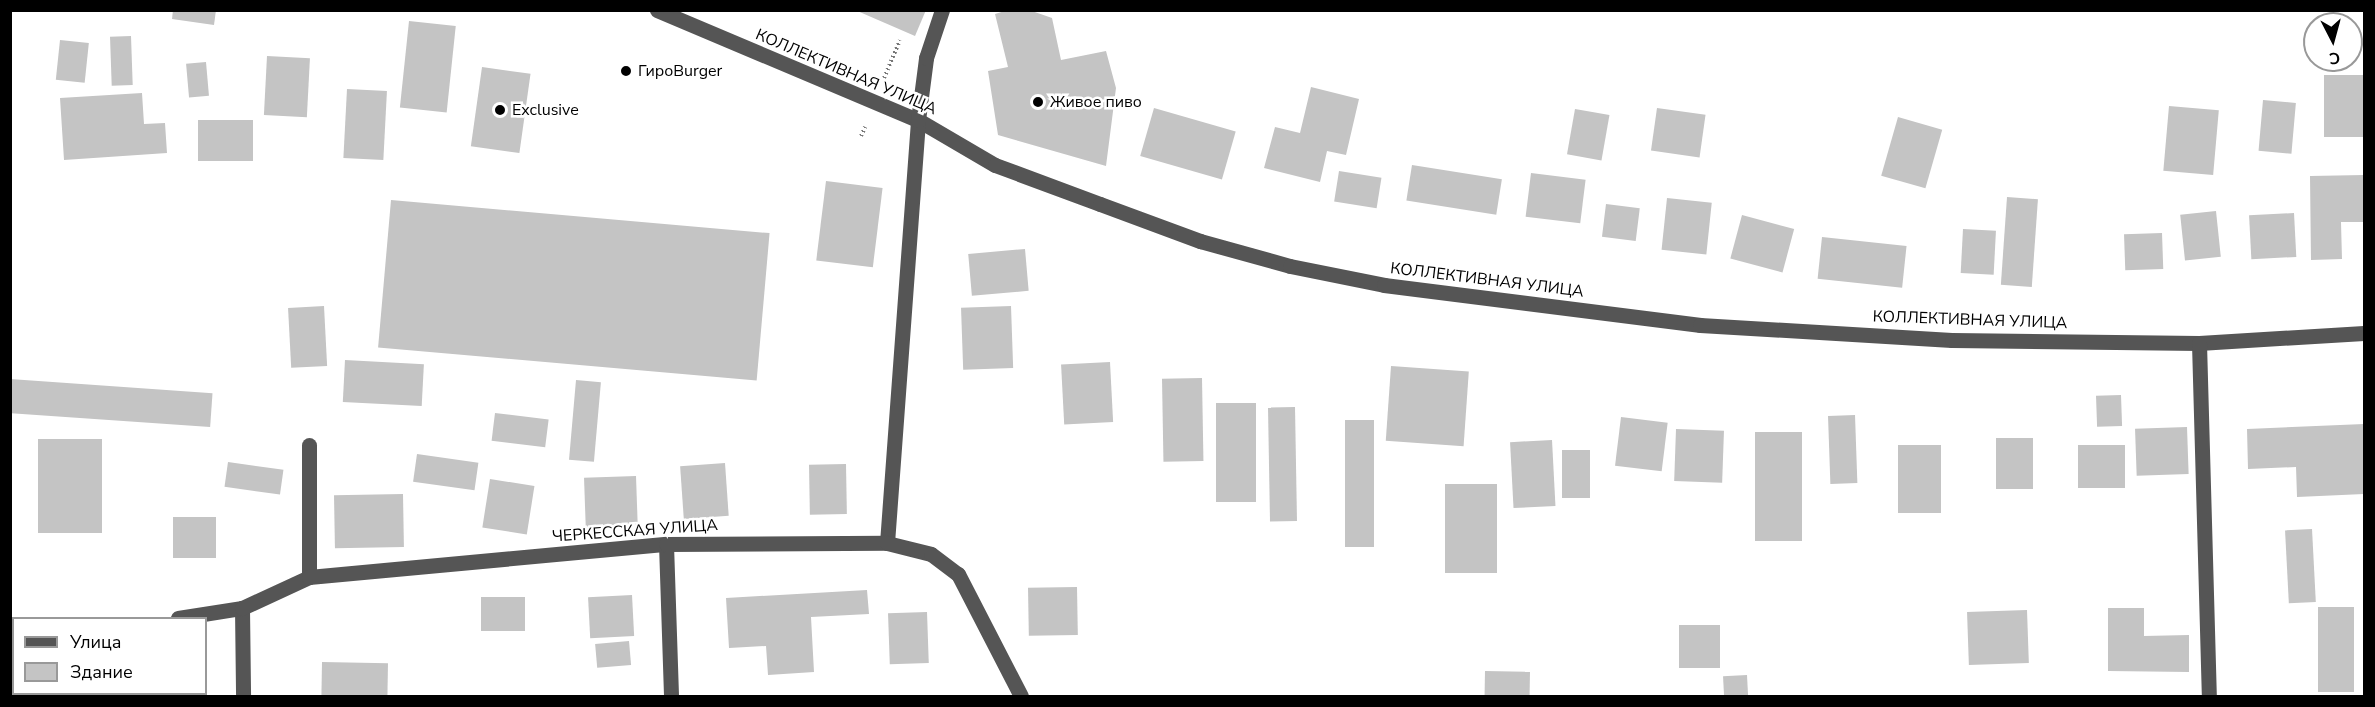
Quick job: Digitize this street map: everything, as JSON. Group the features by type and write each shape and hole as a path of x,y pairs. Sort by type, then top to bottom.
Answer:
{"street":[{"name":"КОЛЛЕКТИВНАЯ УЛИЦА","path":"657,10 918,120 996,165 1200,241 1290,266 1384,285 1700,325 1952,340 2199,343 2364,333"},
{"path":"887,543 918,120 926,58 942,10"},
{"path":"2199,343 2209,696"},
{"path":"309,445 309,577"},
{"name":"ЧЕРКЕССКАЯ УЛИЦА","path":"184,617 242,608 309,577 666,544 887,543 931,554 958,574 1021,696"},
{"path":"666,544 671,696"},
{"path":"242,608 243,696"}],"building":[{"path":"173,10 216,10 214,25 172,19"},
{"path":"855,10 926,10 915,36"},
{"path":"1008,10 1029,10 1052,18 1061,60 1106,51 1116,88 1106,166 998,135 988,71 1008,67 995,14"},
{"path":"409,21 456,26 447,112 400,108"},
{"path":"131,36 133,85 112,86 110,37"},
{"path":"60,40 89,43 85,83 56,80"},
{"path":"267,56 310,58 307,117 264,115"},
{"path":"206,62 209,96 189,98 186,64"},
{"name":"Exclusive","path":"482,67 531,74 519,153 471,146"},
{"path":"2324,75 2364,75 2364,137 2324,137"},
{"path":"1311,87 1359,99 1346,155 1327,151 1320,182 1264,168 1275,127 1300,133"},
{"path":"347,89 387,91 383,160 343,158"},
{"path":"142,93 144,124 165,123 167,153 64,160 60,98"},
{"path":"2263,100 2296,103 2291,154 2259,151"},
{"path":"2169,106 2219,110 2213,175 2163,171"},
{"path":"1154,108 1236,131 1222,179 1140,156"},
{"path":"1657,108 1706,115 1700,157 1651,151"},
{"path":"1575,109 1609,115 1601,160 1567,154"},
{"path":"1898,117 1942,130 1925,188 1881,176"},
{"path":"198,120 253,120 253,161 198,161"},
{"path":"1412,165 1502,179 1496,215 1406,201"},
{"path":"1339,171 1381,178 1377,208 1334,202"},
{"path":"1531,173 1586,180 1580,223 1526,217"},
{"path":"2364,175 2364,222 2341,222 2342,259 2311,260 2310,176"},
{"path":"826,181 883,188 873,267 816,260"},
{"path":"2007,197 2038,199 2032,287 2001,285"},
{"path":"1667,198 1712,203 1706,254 1662,250"},
{"path":"391,200 770,233 757,381 378,347"},
{"path":"1606,204 1640,208 1636,241 1602,237"},
{"path":"2216,211 2221,257 2185,261 2180,215"},
{"path":"2294,213 2296,257 2251,259 2249,215"},
{"path":"1742,215 1794,229 1783,272 1730,258"},
{"path":"1963,229 1996,231 1994,275 1961,273"},
{"path":"2162,233 2163,269 2125,270 2124,234"},
{"path":"1822,237 1907,246 1902,288 1818,279"},
{"path":"1025,249 1029,291 972,296 968,254"},
{"path":"324,306 327,366 291,368 288,308"},
{"path":"1011,306 1013,368 963,370 961,308"},
{"path":"345,360 424,364 422,406 343,402"},
{"path":"1110,362 1113,422 1064,424 1061,365"},
{"path":"1391,366 1469,371 1464,446 1386,441"},
{"path":"1202,378 1203,461 1163,462 1162,379"},
{"path":"10,379 213,393 210,427 10,413"},
{"path":"576,380 601,382 594,462 569,460"},
{"path":"2121,395 2122,426 2097,427 2096,396"},
{"path":"1216,403 1256,403 1256,502 1216,502"},
{"path":"1268,407 1295,407 1297,521 1270,521"},
{"path":"495,413 549,420 545,447 492,441"},
{"path":"1855,415 1857,483 1830,484 1828,416"},
{"path":"1621,417 1668,423 1662,471 1615,466"},
{"path":"1345,420 1374,420 1374,547 1345,547"},
{"path":"2364,424 2364,494 2297,497 2296,467 2248,469 2247,429"},
{"path":"2187,427 2189,474 2137,476 2135,429"},
{"path":"1676,429 1724,431 1722,483 1674,481"},
{"path":"1755,432 1802,432 1802,541 1755,541"},
{"path":"1996,438 2033,438 2033,489 1996,489"},
{"path":"38,439 102,439 102,533 38,533"},
{"path":"1552,440 1555,506 1514,508 1510,442"},
{"path":"1898,445 1941,445 1941,513 1898,513"},
{"path":"2078,445 2125,445 2125,488 2078,488"},
{"path":"1562,450 1590,450 1590,498 1562,498"},
{"path":"417,454 478,463 474,490 413,482"},
{"path":"228,462 283,470 280,495 225,487"},
{"path":"725,463 729,516 684,519 680,466"},
{"path":"846,464 847,514 810,515 809,465"},
{"path":"636,476 638,525 586,527 584,478"},
{"path":"490,479 534,486 527,534 482,527"},
{"path":"1445,484 1497,484 1497,573 1445,573"},
{"path":"403,494 404,547 335,548 334,495"},
{"path":"173,517 216,517 216,558 173,558"},
{"path":"2312,529 2316,602 2289,603 2285,530"},
{"path":"1077,587 1078,635 1029,636 1028,588"},
{"path":"867,590 869,614 811,617 814,672 768,675 766,646 729,648 726,598"},
{"path":"632,595 634,636 590,638 588,597"},
{"path":"481,597 525,597 525,631 481,631"},
{"path":"2318,607 2354,607 2354,692 2318,692"},
{"path":"2108,608 2144,608 2144,636 2189,635 2189,672 2108,671"},
{"path":"2027,610 2029,663 1969,665 1967,612"},
{"path":"927,612 929,663 890,664 888,613"},
{"path":"1679,625 1720,625 1720,668 1679,668"},
{"path":"629,641 631,665 597,668 595,644"},
{"path":"322,662 388,663 387,696 321,696"},
{"path":"1485,671 1530,672 1530,696 1485,696"},
{"path":"1747,675 1748,696 1724,696 1723,676"}],"place":[{"name":"ГироBurger","path":"626,71"},
{"name":"Живое пиво","path":"1038,102"},
{"name":"Exclusive","path":"500,110"}]}
